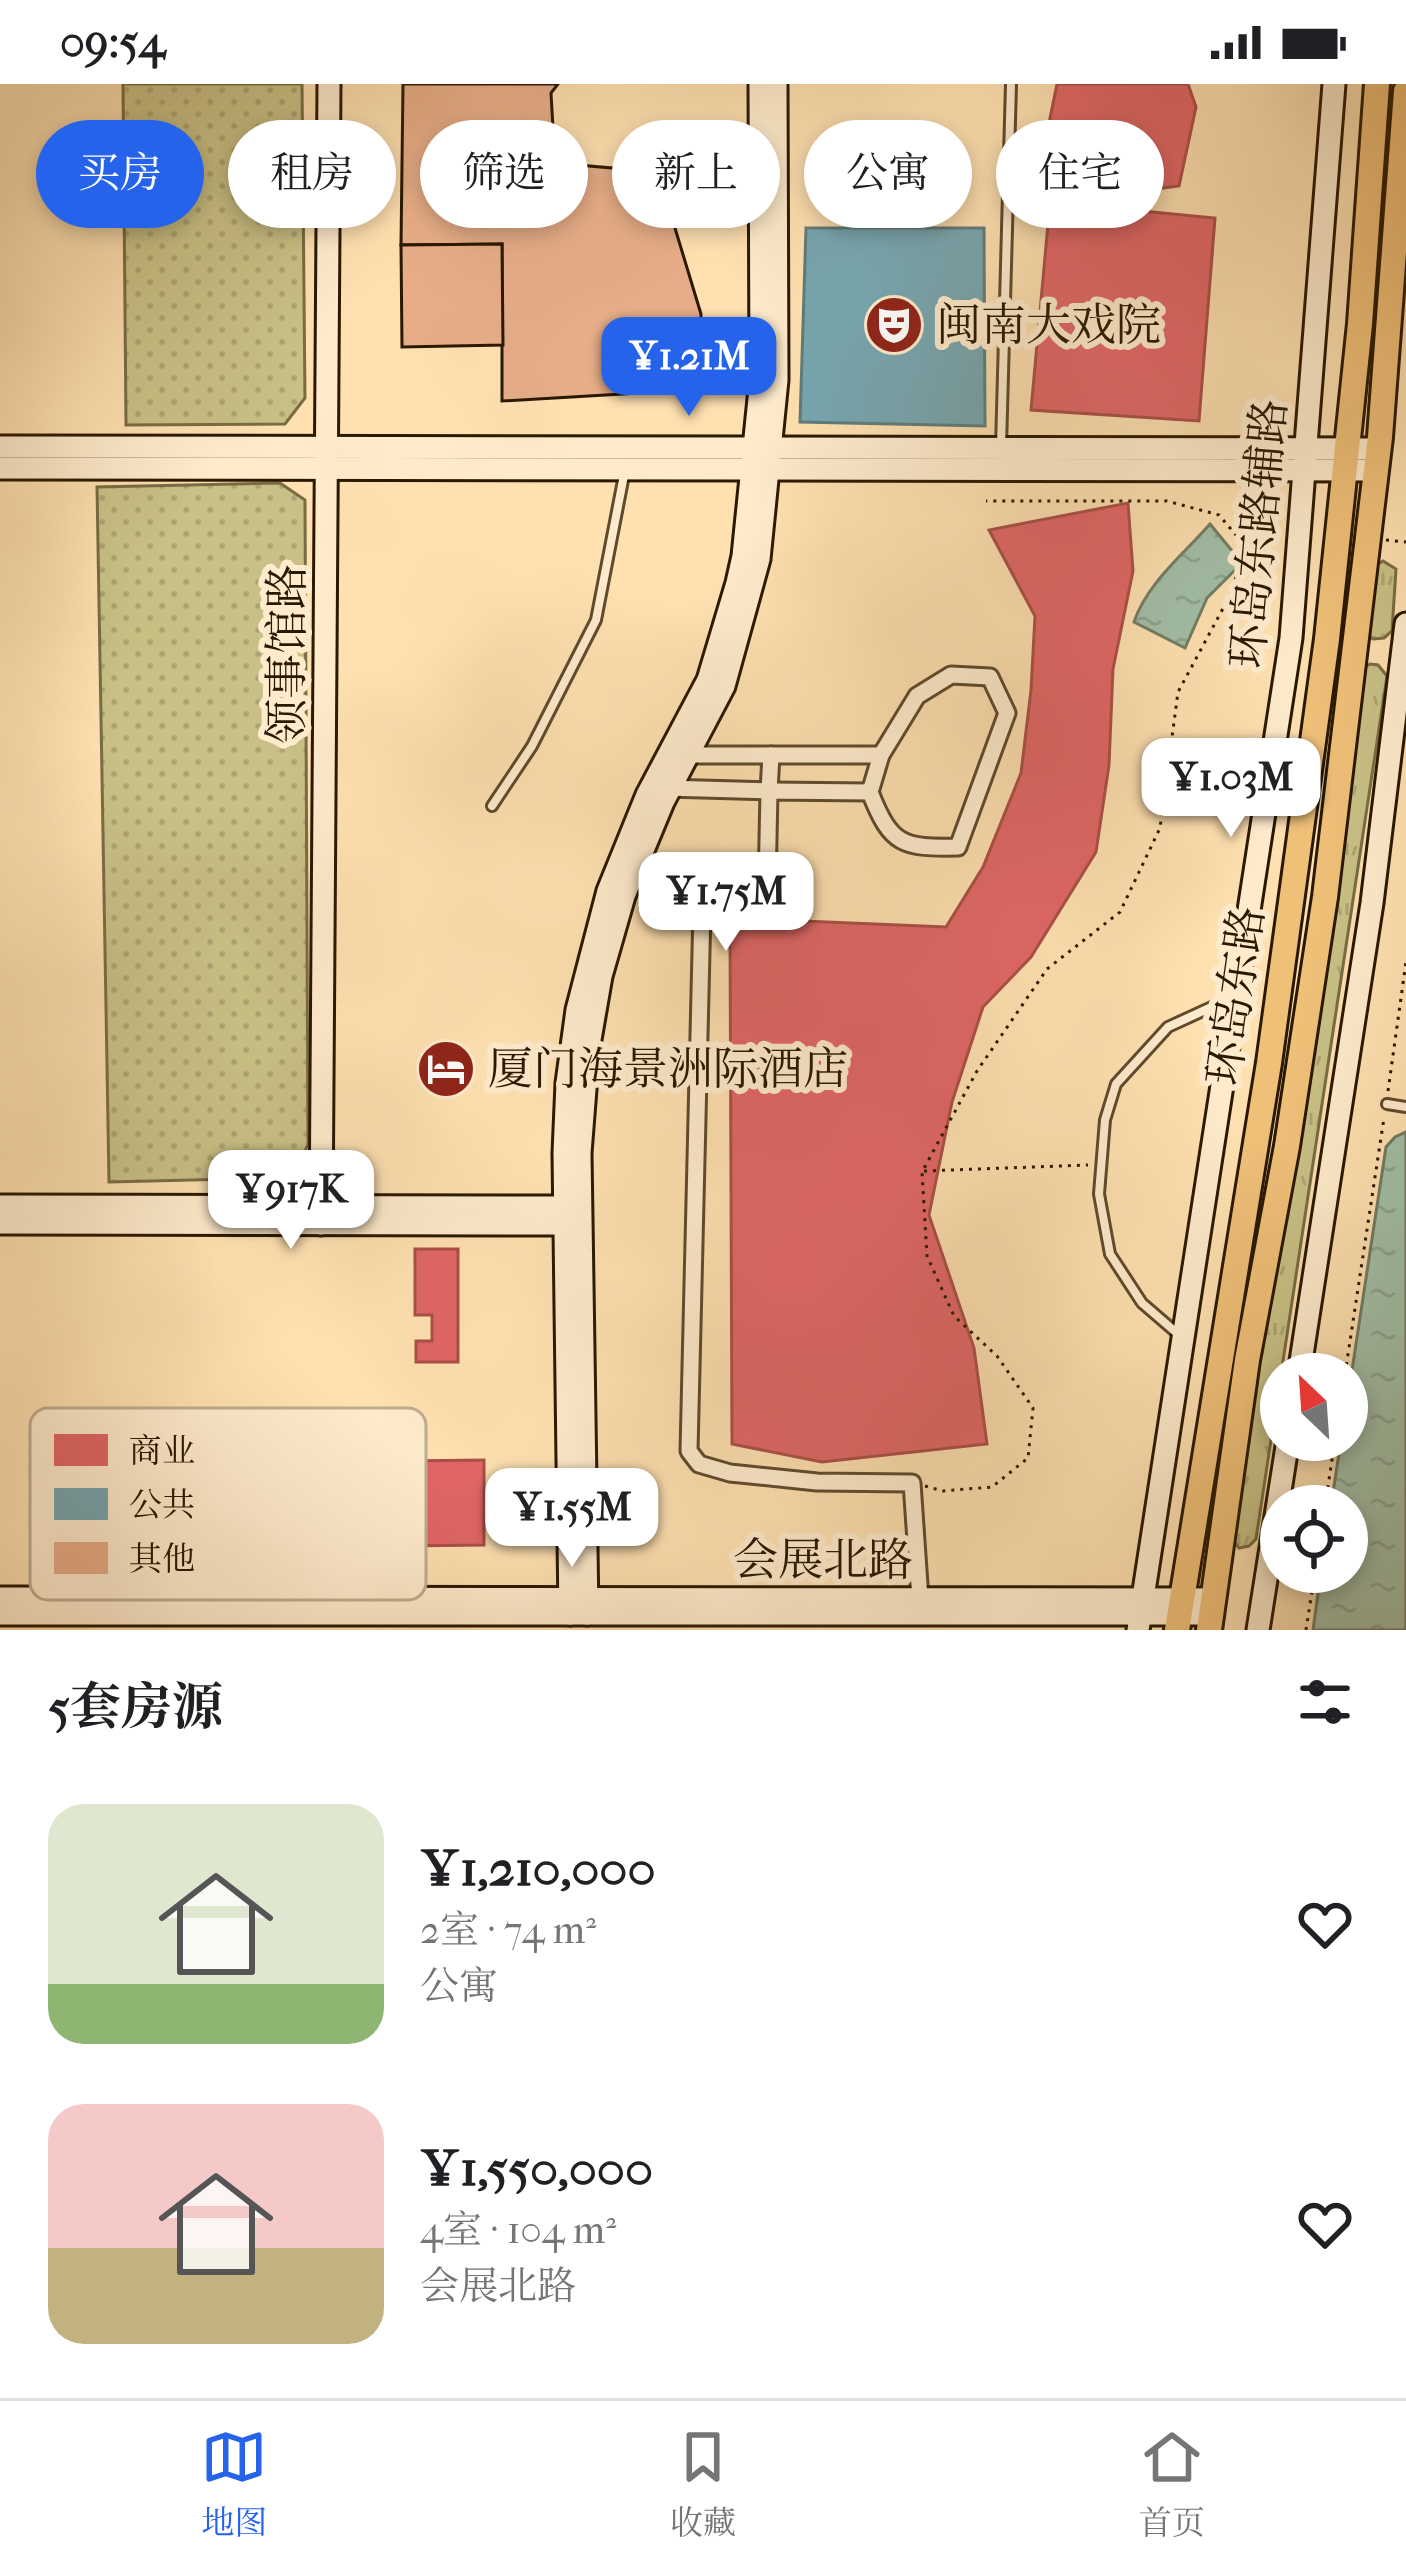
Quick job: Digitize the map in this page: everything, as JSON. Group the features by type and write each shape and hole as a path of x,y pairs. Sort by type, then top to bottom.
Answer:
{"main road":[{"name":"领事馆路","path":"321,1215 329,84"},
{"path":"760,84 762,458"},
{"path":"579,1606 573,1215 584,1084 602,976 624,896 660,788 708,680 737,584 777,380 776,84"},
{"name":"环岛东路辅路","path":"1140,1614 1292,638 1334,84"},
{"name":"环岛东路","path":"1180,1614 1276,1018 1327,639 1360,324 1377,84"},
{"name":"环岛东路","path":"1214,1618 1247,1360 1287,1146 1325,897 1377,459 1406,91"},
{"path":"0,447 625,468 1001,448 1307,459"},
{"path":"0,468 327,458 1377,459"},
{"path":"1302,1353 1372,903 1406,624"},
{"path":"0,1206 321,1215"},
{"path":"0,1223 573,1215"},
{"path":"1258,1630 1285,1461"},
{"name":"会展北路","path":"0,1598 30,1599"},
{"name":"会展北路","path":"0,1614 433,1614 920,1599 1140,1614"},
{"name":"会展北路","path":"54,1600 433,1614"},
{"name":"会展北路","path":"579,1606 1008,1622 1140,1614 1214,1618"}],"street":[{"path":"951,675 990,677 1007,713 958,847 916,848 892,834 870,792 881,754 917,696 951,675"},
{"path":"678,755 881,754"},
{"path":"771,755 767,889 712,895 702,910 689,1451 699,1464 730,1473 817,1483 912,1483 920,1599"},
{"path":"660,788 870,792"}],"lane":[{"path":"1001,448 1011,84"},
{"path":"492,806 532,746 596,620 625,468"},
{"path":"1182,1338 1142,1303 1110,1254 1099,1194 1105,1120 1116,1084 1168,1027 1235,995"},
{"path":"1387,1103 1406,1107"}],"path":[{"path":"912,1483 943,1491 992,1487 1028,1458 1033,1408 997,1356 954,1316 927,1256 922,1172 977,1070 1047,969 1120,912 1160,828 1178,692 1234,588 1240,541 1219,515 1166,501 986,501"},
{"path":"1348,1353 1406,962"},
{"path":"922,1172 1101,1164"},
{"path":"1306,1630 1312,1593"}],"green space":[{"path":"123,84 302,84 302,120 228,120 228,228 303,228 305,398 285,424 126,425 124,228 204,228 204,120 123,120"},
{"path":"280,483 305,500 308,1144 297,1170 281,1178 109,1182 97,487"},
{"path":"1383,561 1396,569 1392,631 1373,639 1365,633 1373,567"},
{"path":"1378,665 1387,676 1284,1353 1260,1353 1260,1461 1268,1461 1264,1485 1260,1485 1256,1539 1239,1548 1232,1539 1360,670"}],"water":[{"path":"1210,524 1242,563 1207,598 1185,648 1134,622 1157,582"},
{"path":"1406,1132 1406,1630 1313,1630 1318,1593 1368,1593 1368,1485 1334,1485 1338,1461 1368,1461 1368,1353 1355,1353 1386,1147"}],"building: 商业":[{"path":"1057,84 1188,84 1196,107 1179,186 1164,188 1164,120 1050,120"},
{"path":"1164,213 1215,218 1199,421 1031,410 1048,228 1164,228"},
{"path":"1128,503 1133,571 1113,669 1109,765 1096,852 1031,957 983,1007 952,1102 929,1215 974,1348 987,1444 822,1462 732,1444 730,928 803,921 946,927 983,867 1021,773 1031,690 1035,616 989,530"},
{"path":"415,1249 458,1249 458,1362 416,1362 416,1341 432,1341 432,1315 415,1315"},
{"path":"484,1460 484,1545 426,1546 426,1461"}],"building: 公共":[{"name":"闽南大戏院","path":"806,228 984,228 985,426 800,422"}],"building: 其他":[{"path":"403,84 558,84 551,93 553,120 420,120 420,228 588,228 588,166 612,168 612,228 675,228 701,314 701,361 673,391 502,401 502,244 401,245"},
{"path":"502,244 503,345 402,347 401,245"}],"place":[{"name":"闽南大戏院","path":"894,325"},
{"name":"厦门海景洲际酒店","path":"446,1069"}]}
